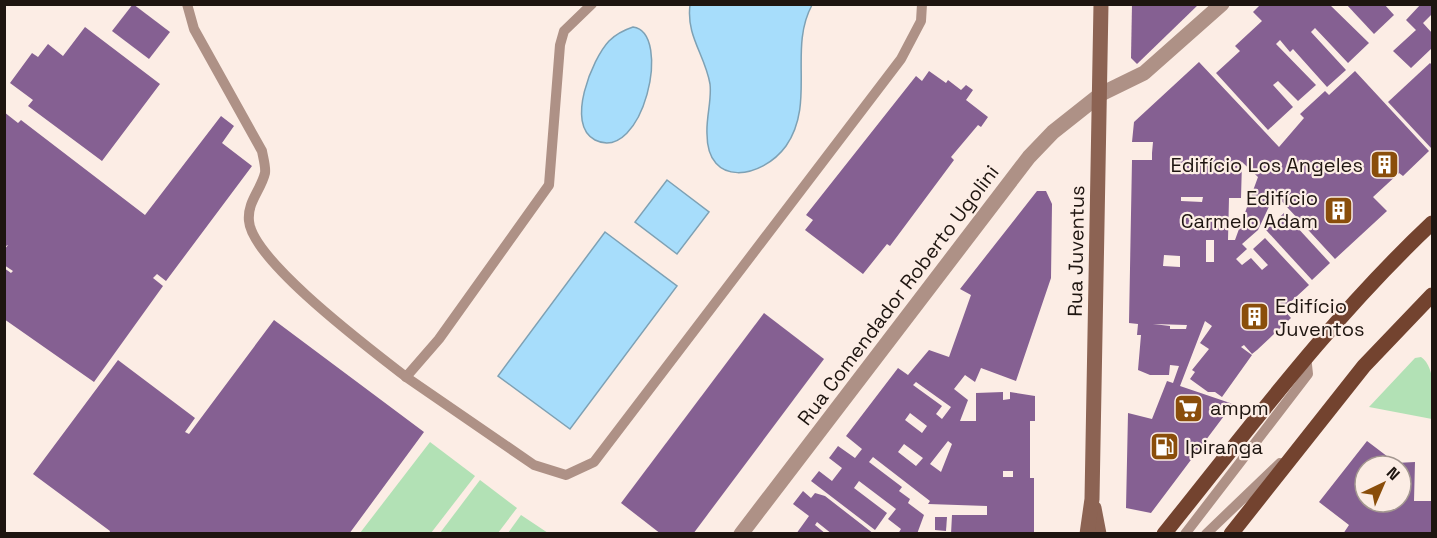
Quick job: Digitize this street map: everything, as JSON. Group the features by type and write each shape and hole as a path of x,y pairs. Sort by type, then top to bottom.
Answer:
{"main road":[{"name":"Rua Juventus","path":"1087,534 1092,499 1101,4"},
{"path":"1164,534 1306,356 1396,257 1432,223"},
{"path":"1231,534 1364,366 1432,295"},
{"name":"Rua Juventus","path":"1092,499 1100,534"}],"street":[{"name":"Rua Comendador Roberto Ugolini","path":"741,534 1029,157 1053,132 1101,94 1144,72 1222,4"}],"lane":[{"path":"187,4 194,29 262,151 265,173 252,198 249,222 263,250 325,314 406,377 534,465 566,475 594,462 902,59 921,21 922,4"},
{"path":"406,377 439,339 549,185 560,45 564,31 592,4"},
{"path":"1185,534 1308,374 1306,356"},
{"path":"1206,534 1313,431"}],"green space":[{"path":"1421,357 1426,362 1432,376 1432,419 1369,407 1415,358"},
{"path":"430,442 475,476 431,533 360,533"},
{"path":"480,480 517,508 498,533 440,533"},
{"path":"521,515 548,533 508,533"}],"water":[{"path":"690,5 812,5 805,22 802,40 801,94 795,129 786,146 764,166 738,173 726,170 716,163 709,151 707,128 710,84 693,36"},
{"path":"633,27 645,34 651,50 651,71 647,94 639,116 627,133 612,142 595,140 586,132 582,121 584,92 589,76 609,41 620,32"},
{"path":"667,180 709,212 677,254 635,222"},
{"path":"605,232 677,286 570,429 498,376"}],"building":[{"path":"133,4 170,32 149,59 112,31"},
{"path":"1132,4 1199,4 1137,64 1131,58"},
{"path":"1261,4 1329,4 1369,43 1348,63 1315,28 1311,32 1346,70 1327,87 1293,49 1290,52 1280,40 1276,44 1316,85 1298,101 1278,81 1273,85 1293,107 1268,130 1216,73 1240,51 1235,46 1262,21 1253,12"},
{"path":"1346,4 1384,4 1394,15 1374,34"},
{"path":"1421,4 1432,4 1432,14 1423,23 1432,33 1432,48 1411,68 1393,51 1416,30 1406,20"},
{"path":"85,27 160,84 102,161 28,106 33,100 10,83 32,53 38,57 48,44 63,56"},
{"path":"1199,62 1279,147 1304,118 1300,114 1325,91 1329,95 1355,71 1429,151 1403,176 1399,173 1373,197 1387,211 1335,259 1275,194 1258,230 1242,244 1247,249 1236,259 1242,265 1251,258 1262,270 1268,265 1253,249 1265,238 1309,285 1283,309 1291,318 1257,350 1252,354 1244,345 1241,347 1252,355 1222,397 1215,392 1208,392 1190,379 1195,372 1192,370 1209,349 1200,343 1212,326 1205,321 1180,386 1233,404 1151,513 1126,508 1128,413 1152,419 1167,381 1173,383 1179,366 1170,365 1169,375 1150,375 1138,370 1141,335 1137,335 1138,324 1129,323 1132,160 1152,160 1153,142 1132,142 1134,122","holes":["1242,162 1258,177 1235,240 1228,240 1229,198 1241,198","1181,197 1203,197 1202,202 1181,201","1206,240 1214,240 1214,262 1206,262","1164,255 1180,256 1180,267 1163,266","1153,324 1187,325 1186,329 1170,329 1170,326"]},
{"path":"1430,63 1432,65 1432,149 1388,102"},
{"path":"929,71 946,83 948,80 961,90 966,85 973,90 966,100 988,117 981,127 978,125 951,157 954,160 890,246 887,244 863,274 805,230 813,220 806,215 916,76 922,81"},
{"path":"4,112 18,123 21,120 145,215 221,116 234,126 222,143 252,166 166,281 157,274 153,278 163,286 94,382 4,319 4,268 11,273 13,271 4,265 4,250 8,245 4,247"},
{"path":"1037,191 1046,191 1052,204 1051,278 1016,381 981,368 975,382 965,375 954,389 968,400 960,421 976,421 976,393 1003,392 1003,400 1010,399 1010,392 1035,396 1035,421 1030,421 1030,478 1034,478 1034,534 951,534 952,515 987,515 987,506 928,504 930,501 873,457 869,462 902,487 899,491 910,499 908,503 924,515 917,534 898,534 901,529 888,519 896,509 859,481 854,488 887,513 875,530 811,481 819,471 832,481 842,468 829,458 838,446 855,458 862,449 846,436 898,368 908,375 929,350 949,357 971,295 960,289","holes":["916,382 951,407 942,419 936,414 942,406 913,385","910,413 927,426 922,433 905,420","948,441 952,444 941,472 930,464","904,444 923,458 916,466 898,452","1003,471 1013,471 1013,477 1003,477"]},
{"path":"1284,213 1330,263 1312,280 1266,230"},
{"path":"764,313 824,359 693,534 661,534 621,503"},
{"path":"274,320 424,432 349,534 109,534 110,531 33,474 118,360 195,418 185,432 189,434"},
{"path":"1367,441 1384,454 1357,454"},
{"path":"1353,459 1353,514 1413,514 1413,462 1415,462 1414,501 1432,501 1432,534 1343,534 1349,525 1319,502"},
{"path":"803,491 811,498 815,493 825,496 874,534 832,534 817,522 815,525 826,534 796,534 809,516 793,504"},
{"path":"935,517 947,517 946,531 935,530"}],"place":[{"name":"Edifício Los Angeles","path":"1384,165"},
{"name":"Edifício Carmelo Adam","path":"1339,210"},
{"name":"Edifício Juventos","path":"1254,317"},
{"name":"ampm","path":"1189,408"},
{"name":"Ipiranga","path":"1164,447"}]}
